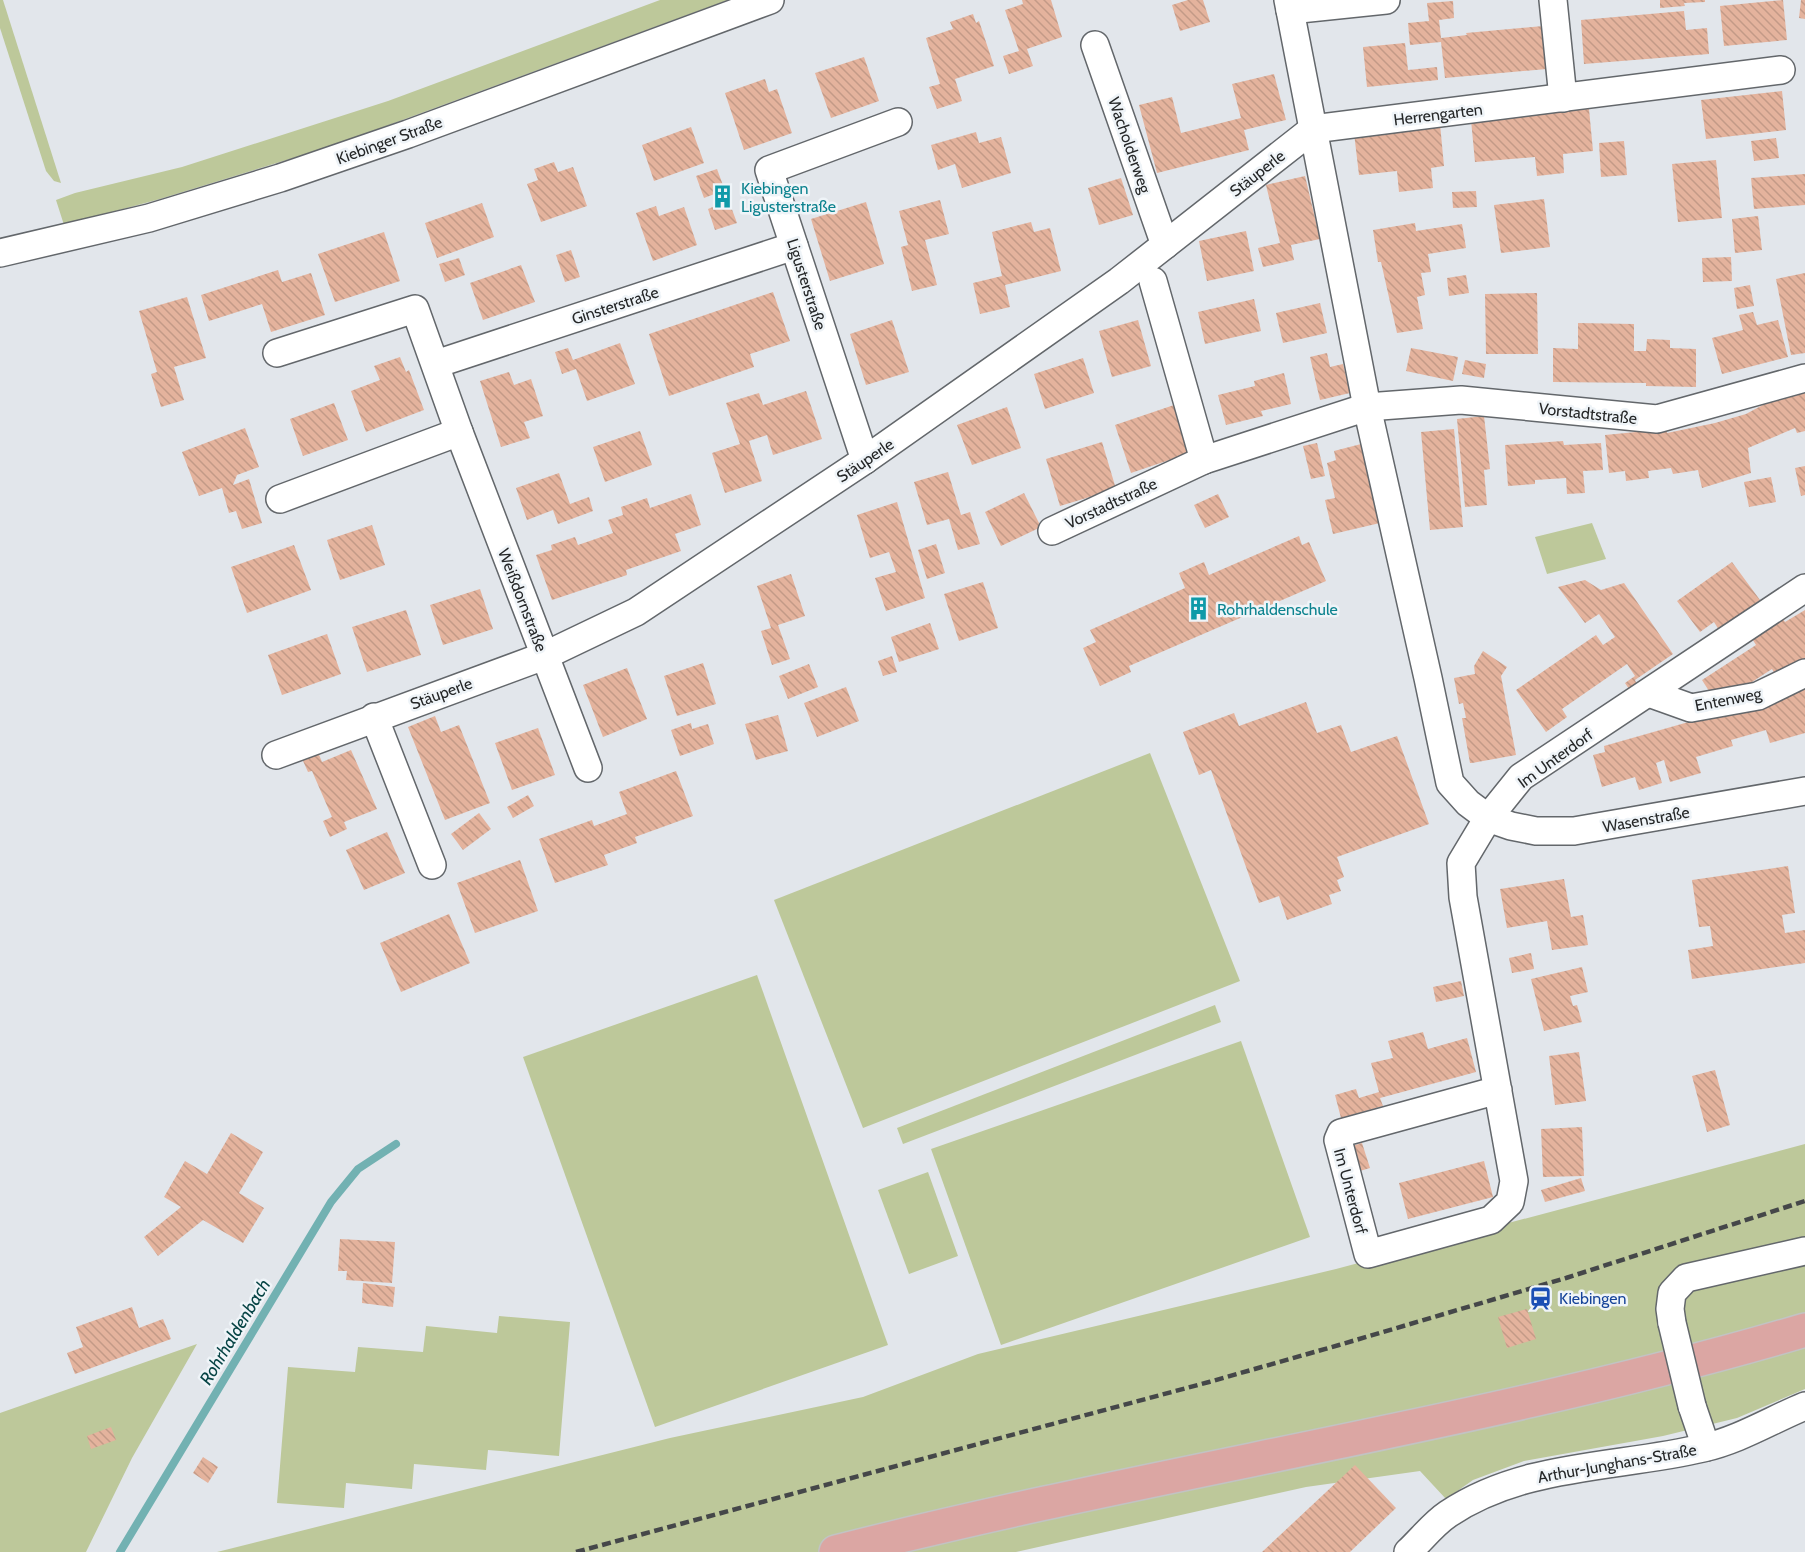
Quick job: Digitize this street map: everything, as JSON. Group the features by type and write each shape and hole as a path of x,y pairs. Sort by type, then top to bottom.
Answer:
{"main road":[{"path":"836,1552 933,1528 1370,1436 1652,1372 1805,1330"}],"street":[{"name":"Kiebinger Straße","path":"0,253 149,218 280,178 388,141 770,0"},
{"path":"1386,0 1289,5 1366,406 1450,783 1468,803 1488,818"},
{"path":"1553,0 1563,98"},
{"name":"Wacholderweg","path":"1095,45 1166,245"},
{"name":"Herrengarten","path":"1313,129 1781,70"},
{"name":"Ligusterstraße","path":"866,460 769,170 898,123"},
{"name":"Stäuperle","path":"276,755 544,656 636,612 866,460 1114,284 1313,129"},
{"name":"Ginsterstraße","path":"436,364 794,246"},
{"path":"1153,281 1204,460"},
{"name":"Weißdornstraße","path":"277,353 415,309 459,432 588,768"},
{"name":"Vorstadtstraße","path":"1052,531 1204,460 1366,406 1461,400 1657,419 1805,378"},
{"path":"280,499 459,432"},
{"name":"Im Unterdorf","path":"1498,1090 1341,1133 1338,1140 1368,1254 1491,1220 1510,1202 1514,1180 1498,1090 1462,897 1461,863 1488,818 1521,777 1805,588"},
{"name":"Entenweg","path":"1649,693 1691,708 1758,696 1805,674"},
{"path":"374,717 432,865"},
{"name":"Wasenstraße","path":"1488,818 1536,831 1574,831 1805,791"},
{"name":"Arthur-Junghans-Straße","path":"1706,1448 1692,1406 1672,1323 1670,1309 1672,1293 1686,1278 1805,1251"},
{"name":"Arthur-Junghans-Straße","path":"1408,1552 1446,1515 1486,1492 1581,1466 1654,1458 1706,1448 1749,1432 1805,1406"}],"green space":[{"path":"0,0 3,0 61,183 54,181 46,171 0,28"},
{"path":"660,0 728,0 332,146 160,199 64,225 56,200 75,193 182,167 388,101"},
{"path":"1592,523 1606,559 1547,574 1535,537"},
{"path":"1150,753 1240,981 863,1128 774,900"},
{"path":"757,975 888,1345 655,1427 523,1057"},
{"path":"1215,1005 1221,1022 903,1144 897,1128"},
{"path":"1241,1041 1310,1237 1001,1345 931,1149"},
{"path":"1805,1144 1805,1389 1737,1418 1663,1436 1524,1461 1473,1480 1446,1499 1420,1471 1306,1487 1016,1552 217,1552 670,1438 863,1397 978,1354 1336,1269"},
{"path":"928,1172 958,1256 909,1274 878,1190"},
{"path":"499,1316 570,1322 559,1456 488,1450 486,1470 414,1464 412,1489 346,1483 344,1508 277,1503 288,1367 355,1372 358,1347 423,1352 426,1326 497,1333"},
{"path":"197,1344 132,1458 86,1552 0,1552 0,1413"}],"building":[{"path":"1022,0 1051,0 1062,37 1027,49 1033,66 1009,74 1003,56 1019,51 1005,10 1023,4"},
{"path":"1188,0 1203,0 1210,22 1180,31 1172,5"},
{"path":"1660,0 1705,0 1705,2 1660,8"},
{"path":"1783,0 1787,40 1724,46 1720,6"},
{"path":"1801,0 1805,0 1805,19 1799,18"},
{"path":"1453,1 1454,18 1439,20 1441,38 1467,35 1466,33 1543,26 1547,69 1445,78 1441,42 1410,45 1408,23 1429,21 1427,3"},
{"path":"1684,11 1686,30 1707,28 1709,54 1584,64 1581,20"},
{"path":"973,14 976,23 979,21 994,66 955,79 962,101 937,109 929,87 940,84 926,38 953,29 950,22"},
{"path":"1405,43 1408,70 1437,67 1438,80 1367,87 1363,47"},
{"path":"864,57 879,101 831,118 815,73"},
{"path":"1274,74 1286,120 1244,130 1249,150 1157,173 1139,105 1172,97 1181,133 1241,118 1232,84"},
{"path":"765,79 769,92 777,89 792,133 744,150 725,93"},
{"path":"1782,91 1786,130 1706,139 1701,100"},
{"path":"1589,109 1593,151 1563,154 1564,173 1537,176 1535,157 1475,162 1471,120"},
{"path":"1440,124 1444,166 1431,168 1433,188 1399,192 1397,171 1359,175 1354,133"},
{"path":"691,127 704,163 654,181 642,145"},
{"path":"976,132 979,143 1001,137 1011,173 962,188 955,164 938,170 931,145"},
{"path":"1776,138 1779,158 1754,161 1751,141"},
{"path":"1624,141 1627,175 1601,177 1599,143"},
{"path":"1716,160 1722,218 1678,222 1672,164"},
{"path":"554,162 558,172 573,167 587,206 541,222 527,184 538,180 534,169"},
{"path":"717,169 737,223 715,230 708,209 720,204 717,193 704,198 696,176"},
{"path":"1805,174 1805,205 1754,209 1751,178"},
{"path":"1305,176 1320,239 1291,245 1294,260 1263,267 1258,248 1280,243 1266,185"},
{"path":"1121,178 1133,215 1099,225 1088,188"},
{"path":"1476,191 1477,207 1453,208 1452,192"},
{"path":"1544,199 1550,247 1501,253 1494,205"},
{"path":"940,200 949,234 925,240 937,285 912,291 901,247 908,245 899,211"},
{"path":"866,202 884,264 830,281 811,219"},
{"path":"482,203 494,237 437,258 425,223"},
{"path":"656,206 659,216 684,207 697,245 653,261 636,213"},
{"path":"1758,216 1762,250 1735,253 1732,219"},
{"path":"1031,222 1034,232 1050,228 1061,271 1005,285 1010,307 980,314 973,283 1002,276 992,232"},
{"path":"1415,223 1416,231 1462,224 1466,248 1428,254 1431,272 1421,273 1425,295 1417,297 1423,329 1397,333 1381,262 1378,262 1373,230"},
{"path":"1246,231 1254,271 1207,281 1199,241"},
{"path":"384,232 400,281 335,302 318,254"},
{"path":"571,250 580,277 565,282 556,255"},
{"path":"1731,257 1732,281 1703,282 1702,258"},
{"path":"459,258 465,275 445,282 439,264"},
{"path":"521,265 535,302 483,320 470,283"},
{"path":"278,270 282,282 311,273 325,315 271,332 262,304 209,321 201,295"},
{"path":"1805,273 1805,353 1791,355 1776,279"},
{"path":"1466,275 1469,293 1449,296 1447,278"},
{"path":"1750,285 1754,306 1737,309 1734,288"},
{"path":"773,292 790,341 750,354 754,367 669,396 649,334"},
{"path":"1537,293 1538,354 1486,354 1485,294"},
{"path":"187,297 206,358 174,367 184,400 161,407 151,374 157,372 139,311"},
{"path":"1254,299 1261,331 1205,344 1198,312"},
{"path":"1320,303 1327,333 1283,343 1276,313"},
{"path":"1753,312 1757,325 1778,320 1788,357 1722,374 1712,338 1743,330 1739,315"},
{"path":"892,320 909,372 866,385 850,334"},
{"path":"1138,320 1151,366 1112,377 1099,331"},
{"path":"1578,323 1634,324 1634,351 1646,351 1647,339 1670,340 1670,348 1696,349 1696,387 1646,386 1646,383 1553,382 1553,348 1578,349"},
{"path":"620,343 635,384 587,401 576,369 562,374 555,352 568,348 573,360"},
{"path":"1411,348 1458,357 1453,381 1406,371"},
{"path":"1327,353 1330,367 1343,364 1350,393 1320,400 1310,357"},
{"path":"400,357 406,372 409,370 424,410 366,432 351,391 380,380 374,366"},
{"path":"1083,358 1094,393 1045,409 1034,374"},
{"path":"1465,360 1486,364 1484,378 1462,374"},
{"path":"509,372 514,385 531,379 543,416 524,422 530,438 501,447 480,381"},
{"path":"1284,373 1291,404 1261,411 1263,416 1226,425 1218,395 1255,386 1254,381"},
{"path":"1805,387 1805,431 1797,433 1795,428 1748,448 1751,473 1702,488 1698,470 1673,474 1671,468 1648,471 1649,478 1626,481 1625,471 1609,473 1605,435 1667,429 1667,433 1715,423 1746,414 1785,393"},
{"path":"806,391 822,439 773,455 767,435 749,441 762,481 725,493 712,453 740,444 726,403 759,393 763,405"},
{"path":"334,403 348,440 303,456 290,419"},
{"path":"1174,405 1190,453 1131,473 1115,425"},
{"path":"1007,407 1021,448 972,465 957,425"},
{"path":"1484,416 1490,469 1484,470 1487,505 1465,507 1457,419"},
{"path":"245,428 259,467 237,475 233,485 249,479 262,523 242,529 236,511 229,513 222,488 199,496 182,452"},
{"path":"1454,429 1463,527 1430,530 1421,432"},
{"path":"640,431 652,465 605,482 593,447"},
{"path":"1563,441 1564,445 1601,443 1603,470 1583,471 1585,493 1567,494 1566,478 1535,480 1535,484 1508,486 1505,445"},
{"path":"1102,442 1116,489 1060,506 1046,459"},
{"path":"1317,443 1325,476 1311,479 1303,446"},
{"path":"1361,444 1380,523 1333,534 1325,500 1335,498 1327,463 1336,460 1334,451"},
{"path":"1805,466 1805,495 1801,496 1795,468"},
{"path":"948,472 961,515 970,512 980,544 958,550 949,519 927,525 914,482"},
{"path":"559,473 570,504 589,497 593,511 558,524 553,510 527,520 516,488"},
{"path":"1771,477 1776,502 1749,507 1744,482"},
{"path":"1024,493 1041,527 1001,546 985,512"},
{"path":"691,494 701,525 675,534 681,551 626,570 627,575 552,600 536,555 552,550 551,545 575,537 578,545 613,533 608,520 623,515 621,507 647,498 650,508"},
{"path":"1218,494 1229,517 1205,528 1194,505"},
{"path":"897,502 925,598 886,611 875,578 896,572 889,552 870,558 857,515"},
{"path":"372,525 385,565 340,580 327,540"},
{"name":"Rohrhaldenschule","path":"1299,536 1302,545 1309,542 1326,581 1129,666 1131,672 1100,686 1083,648 1096,642 1090,630 1185,588 1179,573 1204,562 1209,575"},
{"path":"936,544 945,573 927,579 918,550"},
{"path":"294,545 311,590 247,613 231,567"},
{"path":"1732,562 1760,600 1719,630 1714,622 1700,632 1677,601"},
{"path":"791,574 805,616 778,625 790,659 772,665 761,631 771,628 757,586"},
{"path":"1585,580 1601,590 1624,583 1673,654 1635,680 1638,687 1631,692 1625,683 1635,676 1627,664 1562,709 1567,717 1546,732 1516,690 1596,635 1603,645 1615,637 1599,614 1585,623 1558,587"},
{"path":"983,582 998,628 959,641 944,594"},
{"path":"480,589 493,629 443,645 430,605"},
{"path":"406,610 421,655 367,672 352,627"},
{"path":"1805,610 1805,665 1776,676 1772,669 1735,693 1714,699 1702,680 1756,645 1751,637 1782,618 1785,622"},
{"path":"930,623 939,649 899,662 891,637"},
{"path":"327,634 341,674 282,695 268,655"},
{"path":"1483,651 1507,667 1501,676 1516,755 1470,763 1462,718 1466,718 1463,703 1459,704 1454,678 1475,674 1474,666"},
{"path":"892,656 897,672 883,676 878,661"},
{"path":"703,663 716,704 677,716 664,676"},
{"path":"809,664 818,687 788,699 779,676"},
{"path":"627,668 647,719 603,737 583,685"},
{"path":"846,687 859,721 817,737 804,703"},
{"path":"1805,689 1805,733 1770,743 1766,730 1731,740 1733,746 1696,757 1701,773 1670,782 1664,760 1656,763 1662,783 1639,790 1635,777 1602,787 1593,755 1605,752 1604,746"},
{"path":"1306,702 1317,733 1341,725 1351,752 1397,736 1429,824 1337,857 1344,877 1337,880 1341,891 1329,895 1332,904 1287,920 1279,896 1259,903 1211,770 1199,775 1183,732 1234,713 1239,726"},
{"path":"778,715 788,751 756,760 745,724"},
{"path":"435,716 441,732 459,725 490,803 445,820 408,727"},
{"path":"691,723 692,729 708,724 714,744 680,756 671,730"},
{"path":"538,728 555,775 512,790 495,743"},
{"path":"315,745 322,762 351,750 377,809 344,822 347,829 330,837 323,821 332,817 312,771 308,772 299,752"},
{"path":"676,771 693,816 635,837 637,843 604,855 608,865 555,883 539,839 592,820 594,826 627,814 619,792"},
{"path":"528,795 534,806 513,818 507,807"},
{"path":"479,813 491,829 463,850 451,834"},
{"path":"387,832 405,873 364,890 346,850"},
{"path":"520,860 538,911 475,933 457,883"},
{"path":"1788,866 1795,913 1782,915 1785,933 1805,930 1805,963 1692,979 1688,950 1713,946 1710,926 1699,927 1692,880"},
{"path":"1564,879 1571,917 1583,915 1588,945 1552,950 1547,921 1507,928 1500,889"},
{"path":"449,914 470,963 401,992 380,943"},
{"path":"1531,953 1534,969 1512,973 1509,958"},
{"path":"1582,967 1588,992 1570,996 1573,1006 1577,1005 1582,1022 1544,1031 1531,979"},
{"path":"1461,981 1464,996 1436,1002 1433,987"},
{"path":"1423,1032 1428,1049 1467,1038 1476,1072 1380,1098 1383,1106 1341,1118 1335,1095 1356,1089 1359,1098 1379,1092 1371,1063 1393,1058 1388,1041"},
{"path":"1579,1052 1586,1101 1555,1105 1549,1056"},
{"path":"1715,1070 1730,1125 1707,1132 1692,1076"},
{"path":"1582,1127 1584,1176 1543,1177 1541,1129"},
{"path":"231,1133 263,1152 239,1193 264,1208 243,1243 203,1220 158,1256 144,1237 181,1207 164,1197 185,1161 207,1174"},
{"path":"1362,1143 1370,1168 1353,1173 1345,1148"},
{"path":"1484,1161 1493,1197 1408,1219 1399,1183"},
{"path":"1581,1178 1585,1191 1545,1202 1541,1190"},
{"path":"340,1239 395,1242 392,1283 346,1280 347,1271 338,1271"},
{"path":"363,1283 395,1287 393,1307 362,1303"},
{"path":"132,1307 139,1328 163,1319 171,1339 75,1374 67,1353 83,1347 76,1327"},
{"path":"1527,1309 1536,1339 1507,1348 1498,1317"},
{"path":"111,1427 116,1440 91,1449 87,1436"},
{"path":"203,1457 218,1467 208,1483 193,1473"},
{"path":"1355,1465 1396,1508 1350,1552 1262,1552"}],"waterway":[{"name":"Rohrhaldenbach","path":"120,1552 331,1202 358,1169 396,1144"}],"railway":[{"path":"576,1552 1339,1345 1566,1278 1805,1201"}],"place":[{"name":"Kiebingen Ligusterstraße","path":"723,197"},
{"name":"Rohrhaldenschule","path":"1199,609"},
{"name":"Kiebingen","path":"1541,1298"}]}
